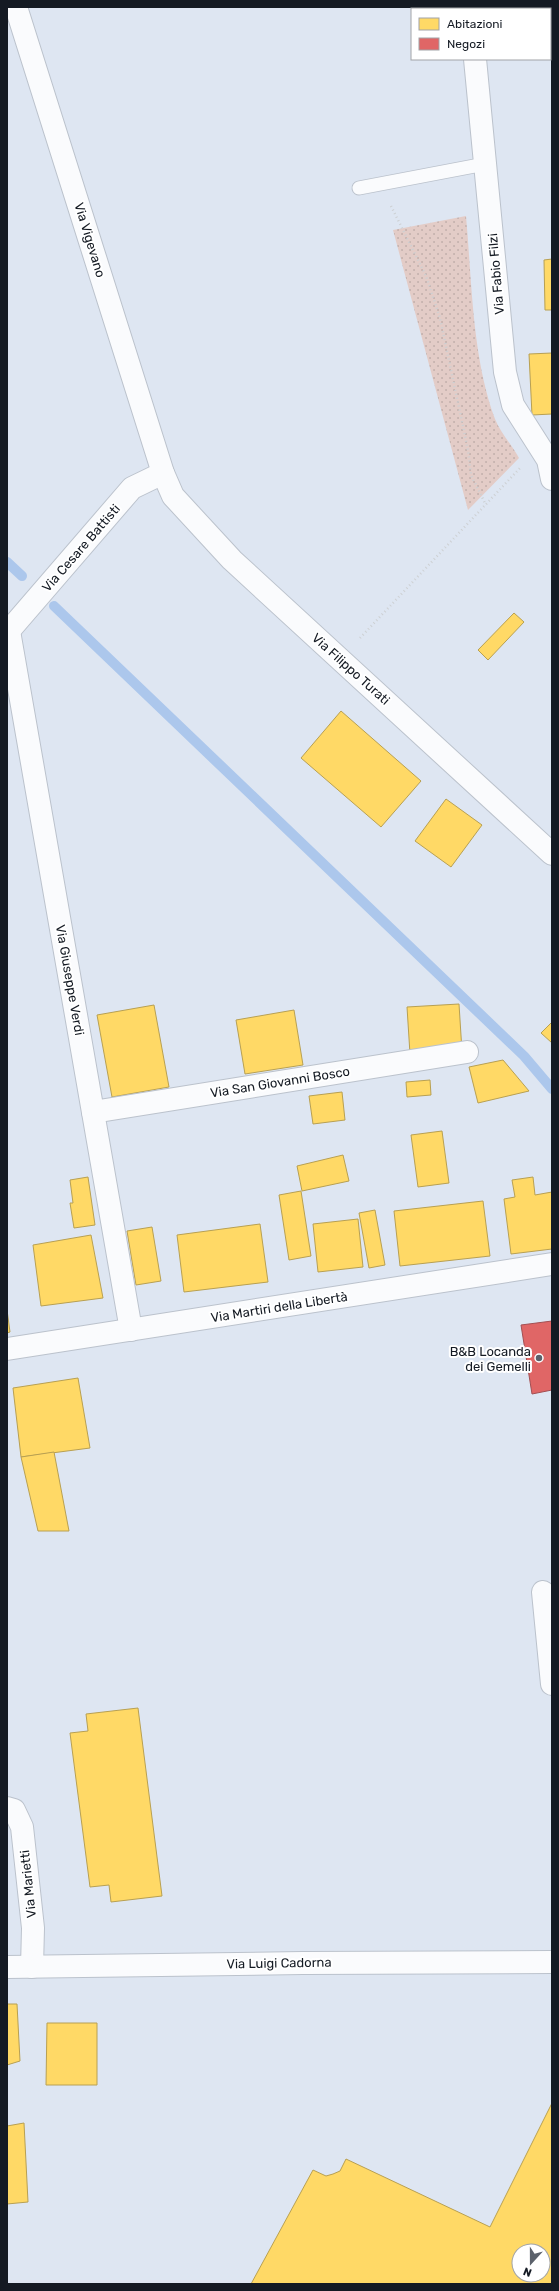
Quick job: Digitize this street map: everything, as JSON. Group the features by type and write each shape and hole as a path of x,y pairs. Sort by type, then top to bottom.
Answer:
{"street":[{"name":"Via Vigevano","path":"16,7 163,473"},
{"name":"Via Fabio Filzi","path":"475,60 505,372 513,405 548,461"},
{"name":"Via Cesare Battisti","path":"8,632 132,488 163,473"},
{"name":"Via Filippo Turati","path":"163,473 173,496 232,560 552,854"},
{"name":"Via Giuseppe Verdi","path":"8,632 131,1330"},
{"name":"Via San Giovanni Bosco","path":"93,1112 467,1052"},
{"name":"Via Martiri della Libertà","path":"7,1350 552,1264"},
{"path":"543,1592 552,1684"},
{"name":"Via Marietti","path":"7,1808 14,1810 22,1827 33,1928 32,1967"},
{"name":"Via Luigi Cadorna","path":"7,1967 303,1963 552,1962"}],"lane":[{"path":"359,188 485,164"}],"path":[{"path":"380,184 426,276 440,318 468,450 470,476 486,505"},
{"path":"340,659 486,505 548,461"}],"shaded area":[{"path":"466,216 477,345 487,395 500,429 519,458 468,510 393,230"}],"building: Abitazioni":[{"path":"552,259 552,310 545,310 544,260"},
{"path":"552,353 552,414 532,415 529,354"},
{"path":"514,613 524,622 488,660 478,650"},
{"path":"341,711 421,781 381,827 301,758"},
{"path":"446,799 482,825 451,867 415,841"},
{"path":"459,1004 462,1051 410,1054 407,1007"},
{"path":"154,1005 169,1087 112,1097 97,1015"},
{"path":"294,1010 303,1065 245,1074 236,1020"},
{"path":"552,1022 552,1043 541,1033"},
{"path":"503,1060 529,1091 478,1103 469,1067"},
{"path":"430,1080 431,1095 407,1097 406,1082"},
{"path":"342,1092 345,1120 313,1124 309,1096"},
{"path":"442,1131 449,1183 418,1187 411,1135"},
{"path":"343,1155 349,1181 302,1191 297,1166"},
{"path":"88,1177 95,1225 74,1228 70,1203 73,1203 70,1180"},
{"path":"533,1177 535,1195 552,1192 552,1249 511,1254 504,1199 515,1197 512,1180"},
{"path":"301,1191 311,1256 289,1260 279,1195"},
{"path":"483,1201 490,1256 400,1266 394,1211"},
{"path":"375,1210 385,1265 369,1268 359,1213"},
{"path":"358,1219 363,1267 318,1272 313,1224"},
{"path":"260,1224 268,1282 184,1292 177,1235"},
{"path":"152,1227 161,1281 136,1285 127,1231"},
{"path":"91,1235 103,1298 41,1306 33,1245"},
{"path":"7,1310 10,1332 7,1333"},
{"path":"78,1378 90,1448 21,1457 13,1388"},
{"path":"54,1452 69,1531 38,1531 21,1457"},
{"path":"138,1708 162,1896 111,1902 109,1885 90,1887 70,1733 88,1731 86,1714"},
{"path":"7,2004 17,2004 20,2061 7,2065"},
{"path":"47,2023 97,2023 97,2085 46,2085"},
{"path":"552,2103 552,2284 251,2284 313,2170 326,2176 333,2174 340,2171 346,2159 490,2227"},
{"path":"24,2123 28,2202 7,2204 7,2126"}],"building: Negozi":[{"name":"B&B Locanda dei Gemelli","path":"552,1321 552,1390 532,1394 521,1325"}],"waterway":[{"path":"7,562 22,576"},
{"path":"54,606 524,1056 552,1089"}],"place":[{"name":"B&B Locanda dei Gemelli","path":"539,1358"}]}
